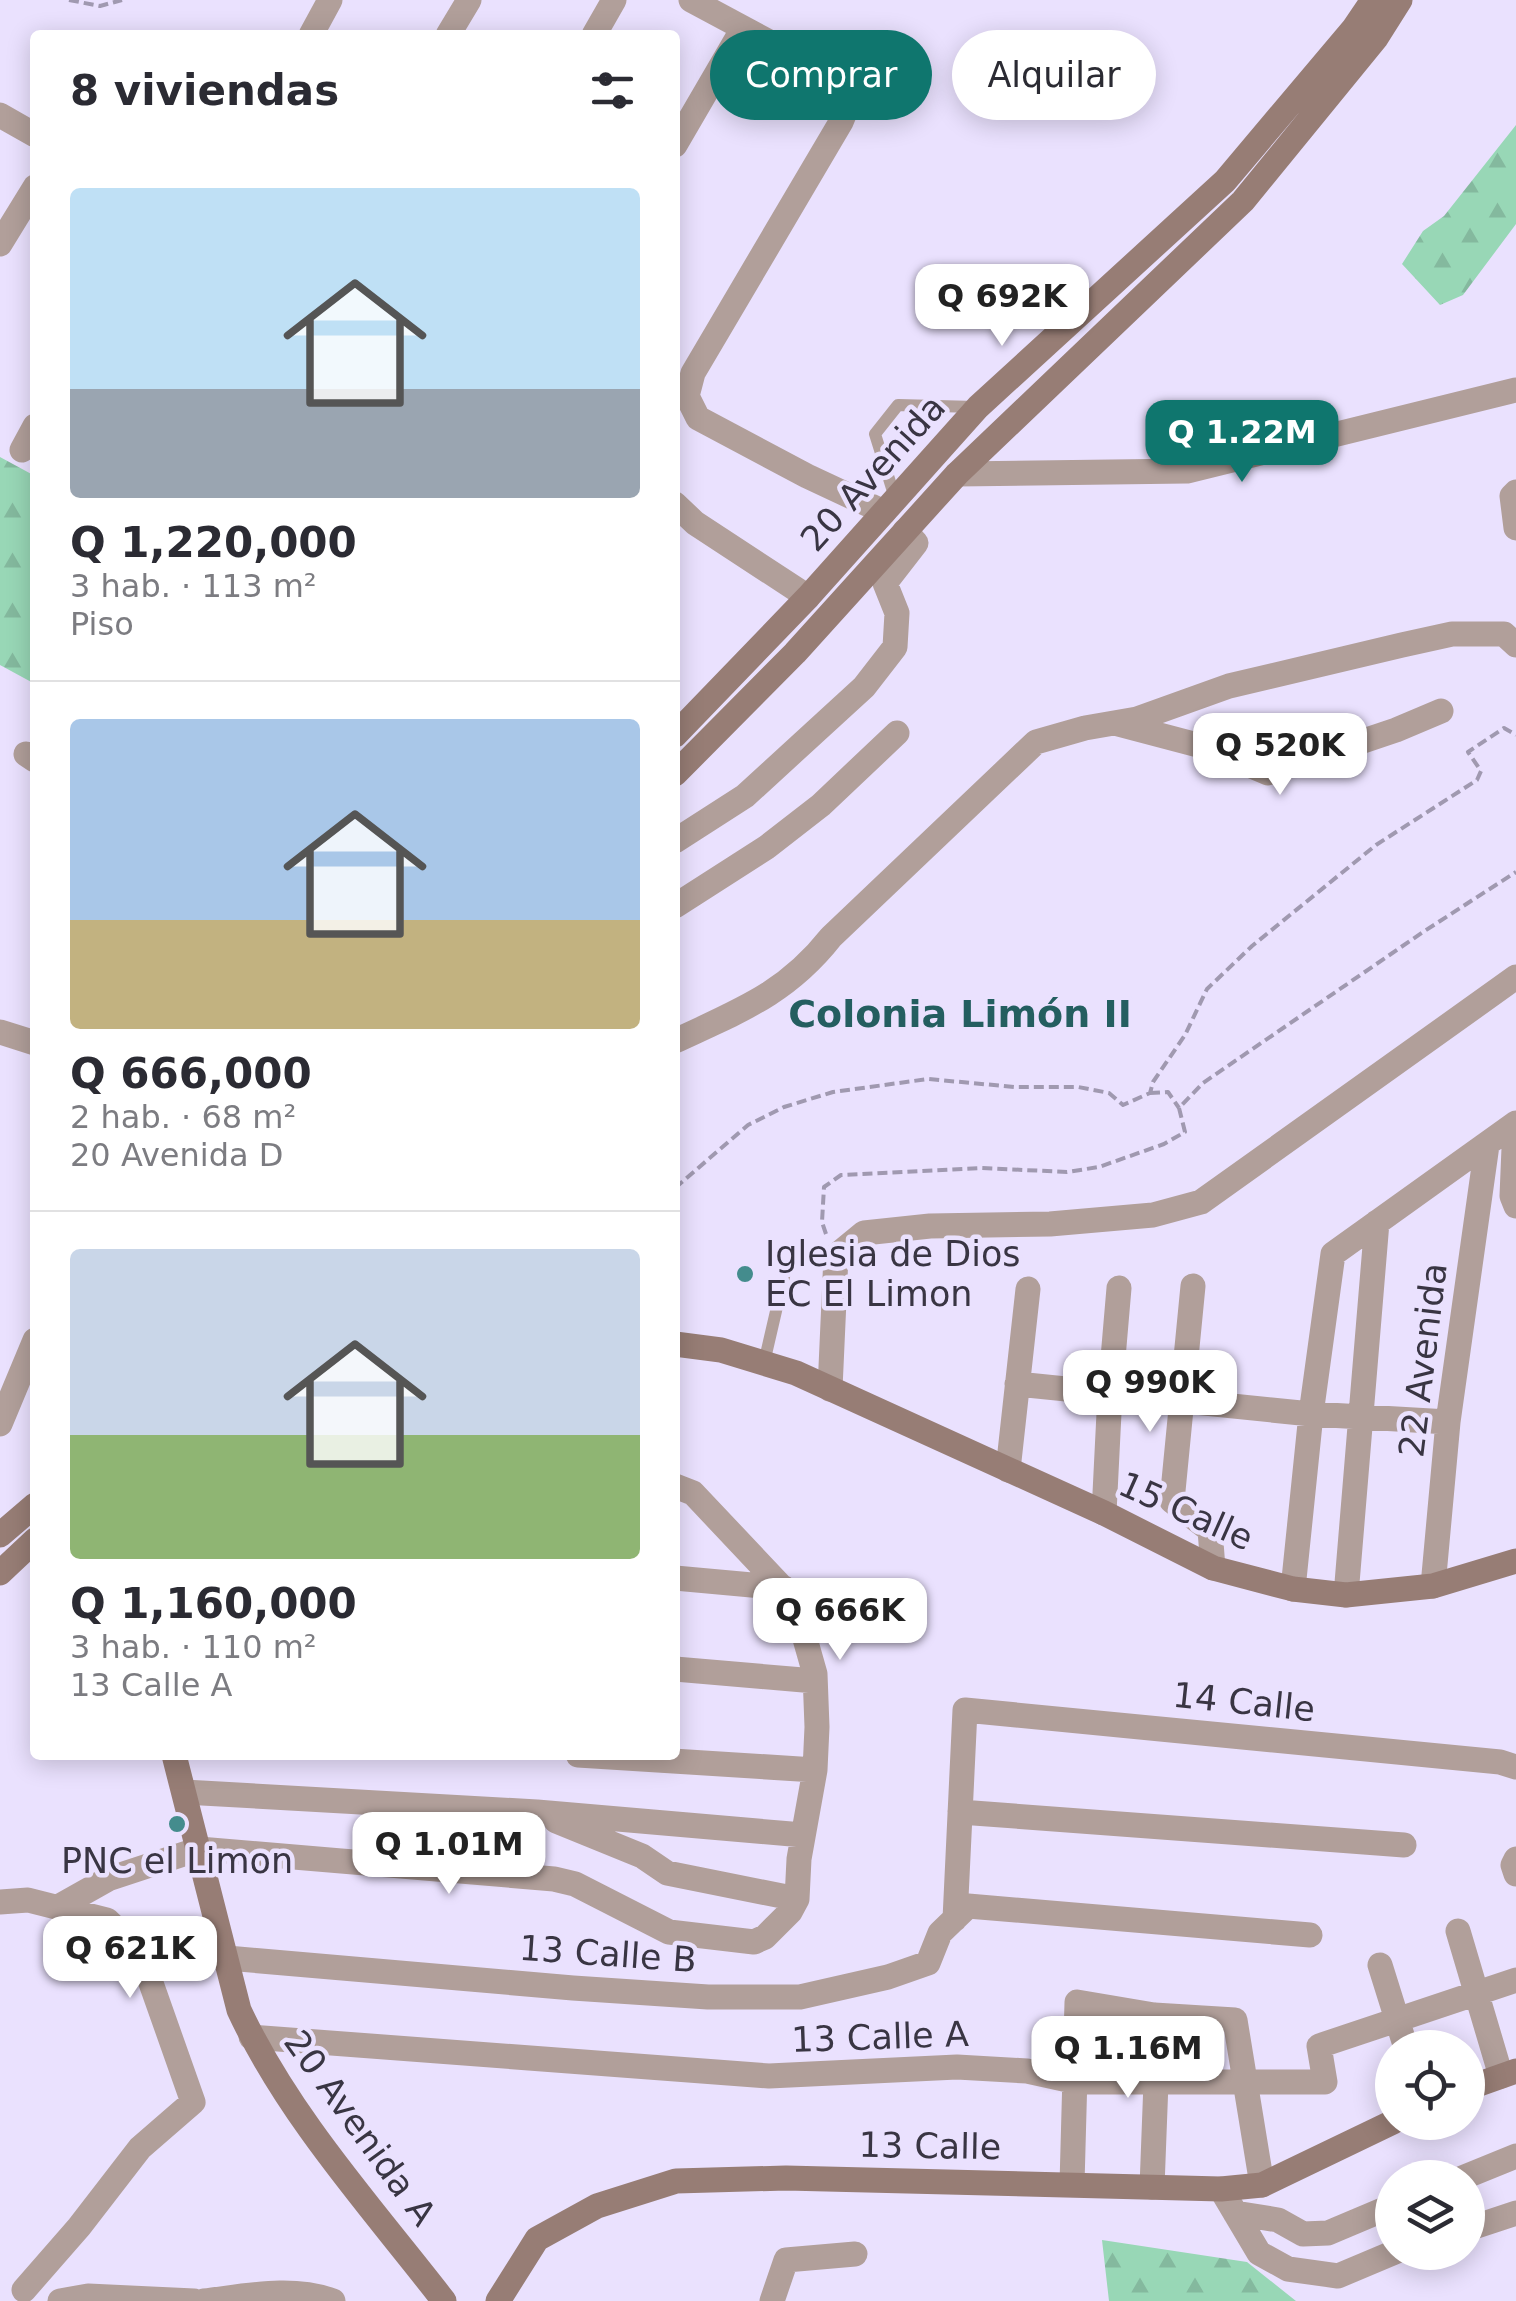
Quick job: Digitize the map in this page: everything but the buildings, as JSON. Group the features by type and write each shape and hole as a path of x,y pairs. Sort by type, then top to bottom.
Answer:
{"street":[{"path":"314,30 330,0"},
{"path":"451,30 468,0"},
{"path":"597,30 614,0"},
{"path":"691,0 742,30"},
{"name":"20 Avenida","path":"680,730 808,598 978,407 1224,181 1354,28 1373,0"},
{"name":"20 Avenida","path":"680,769 795,652 957,474 1243,200 1376,38 1400,0"},
{"path":"680,136 710,85"},
{"path":"0,115 30,131"},
{"path":"842,120 693,373 687,396 698,418 807,476 889,505"},
{"path":"0,244 30,195"},
{"path":"957,474 1187,471 1516,390"},
{"path":"22,450 30,435"},
{"path":"1516,492 1512,496 1516,528"},
{"path":"685,526 808,598"},
{"name":"20 Avenida","path":"680,837 744,796 864,687 896,648 897,612 885,583 916,543 905,531"},
{"path":"680,1039 768,997 808,966 845,924 1036,742 1137,718 1229,686 1452,634 1504,634 1516,645"},
{"path":"1114,723 1209,748 1268,773 1396,730 1440,710"},
{"path":"680,903 794,826 897,733"},
{"path":"830,1389 836,1256 864,1233 1153,1215 1201,1202 1516,977"},
{"path":"0,1032 30,1041"},
{"path":"1294,1589 1310,1414 1331,1261 1338,1248 1515,1123"},
{"path":"1515,1123 1512,1196 1516,1206"},
{"name":"22 Avenida","path":"1432,1586 1448,1422 1486,1145"},
{"path":"1346,1594 1377,1222"},
{"path":"1193,1286 1172,1502 1210,1530 1213,1568"},
{"path":"1104,1513 1120,1288"},
{"path":"1008,1470 1028,1289"},
{"name":"15 Calle","path":"680,1345 722,1350 830,1389 1104,1513 1213,1568 1294,1589 1346,1594 1432,1586 1516,1561"},
{"path":"0,1424 30,1352"},
{"path":"1017,1384 1310,1414 1448,1422"},
{"path":"60,1906 108,1879 199,1848 554,1879 575,1884 669,1932 754,1942 765,1937 794,1906 815,1770 815,1681 794,1600 693,1493 680,1488"},
{"path":"0,1535 30,1509"},
{"path":"0,1572 30,1545"},
{"path":"680,1578 784,1588"},
{"path":"680,1669 815,1681"},
{"name":"14 Calle","path":"960,1812 964,1710 1500,1762 1516,1767"},
{"name":"20 Avenida A","path":"175,1760 239,2010 252,2037 275,2082 444,2301"},
{"path":"657,1760 815,1770"},
{"path":"184,1792 537,1812 804,1835"},
{"path":"537,1812 642,1856 667,1873 794,1906"},
{"path":"954,1919 960,1812 1404,1845"},
{"path":"1516,1859 1516,1874"},
{"path":"0,1902 28,1900 107,1920 140,1952 194,2102 140,2148 24,2290"},
{"path":"954,1919 968,1906 1310,1935"},
{"name":"13 Calle B","path":"227,1958 572,1988 800,1997 928,1963 940,1934 954,1919"},
{"path":"1458,1931 1476,1992 1508,2073"},
{"path":"1380,1965 1401,2030"},
{"name":"13 Calle A","path":"252,2037 769,2076 957,2067 1028,2072 1077,2082 1325,2082 1319,2046 1516,1980"},
{"path":"1072,2184 1077,2002 1154,2015 1235,2020 1262,2185"},
{"path":"1152,2187 1154,2015"},
{"name":"13 Calle","path":"498,2301 537,2240 598,2206 676,2182 786,2178 1220,2189 1262,2185 1375,2131"},
{"path":"1485,2169 1516,2156"},
{"path":"1220,2189 1259,2253 1288,2270 1338,2276 1375,2260"},
{"path":"1235,2212 1278,2220 1303,2234 1328,2232 1375,2213"},
{"path":"1485,2223 1516,2213"},
{"path":"772,2301 786,2260 856,2254"},
{"path":"204,2301 280,2293 333,2301"},
{"path":"60,2301 88,2296 194,2301"}],"lane":[{"path":"889,505 875,434 898,404 978,407"},
{"path":"764,1364 786,1268"}],"path":[{"path":"69,0 100,6 122,0"},
{"path":"1150,1093 1207,989 1252,946 1376,845 1477,780 1481,770 1468,752 1504,728 1516,735"},
{"path":"1179,1108 1203,1083 1516,872"},
{"path":"680,1184 748,1125 784,1107 832,1092 928,1079 1015,1087 1078,1087 1110,1093 1123,1104 1150,1093 1168,1092 1179,1108 1185,1132 1164,1144 1099,1167 1067,1172 982,1168 841,1175 824,1187 822,1222 836,1256"}],"green space":[{"path":"1516,125 1516,224 1463,295 1440,305 1402,264 1423,231 1444,216"},
{"path":"0,457 30,473 30,681 0,665"},
{"path":"1102,2240 1247,2262 1296,2301 1109,2301"}],"place":[{"name":"Iglesia de Dios EC El Limon","path":"745,1274"},
{"name":"PNC el Limon","path":"177,1824"}],"district":[{"name":"Colonia Limón II","path":"960,1014"}]}
